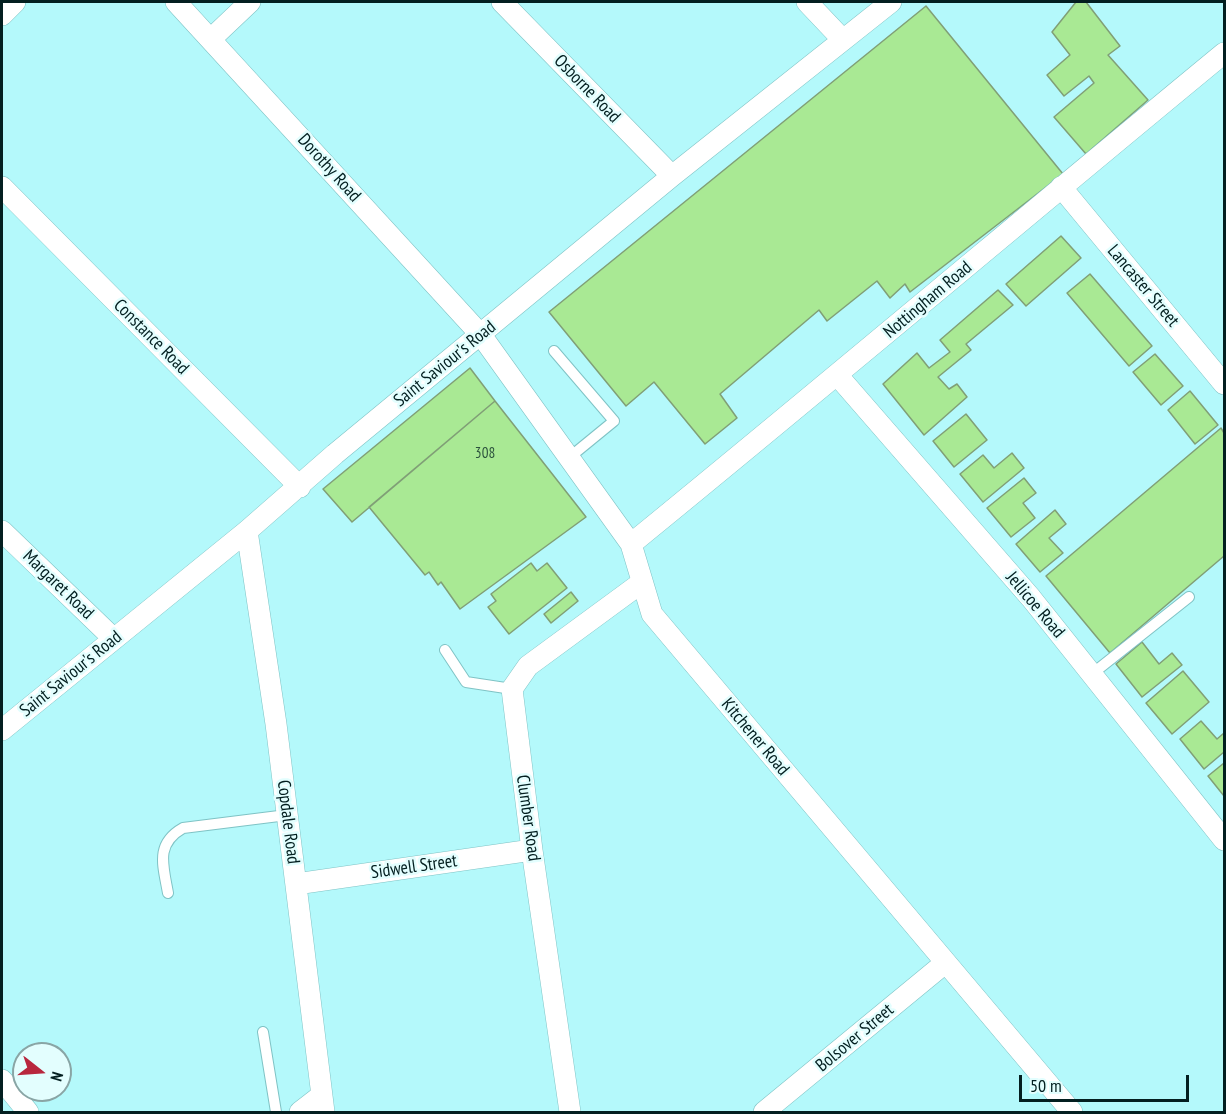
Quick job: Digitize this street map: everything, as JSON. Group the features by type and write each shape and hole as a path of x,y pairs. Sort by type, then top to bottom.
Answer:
{"street":[{"path":"2,15 15,2"},
{"name":"Dorothy Road","path":"176,2 212,38 481,335"},
{"path":"212,38 249,2"},
{"name":"Osborne Road","path":"502,2 672,176"},
{"path":"807,2 843,40"},
{"name":"Saint Saviour's Road","path":"2,730 247,531 335,454 672,176 891,2"},
{"name":"Nottingham Road","path":"631,544 838,376 1061,187 1224,56"},
{"name":"Constance Road","path":"2,187 300,487"},
{"name":"Lancaster Street","path":"1061,187 1224,384"},
{"name":"Kitchener Road","path":"481,335 631,544 652,614 1072,1113"},
{"name":"Jellicoe Road","path":"838,376 1031,598 1224,840"},
{"name":"Margaret Road","path":"2,531 114,639"},
{"name":"Copdale Road","path":"247,531 287,815 323,1104"},
{"path":"512,689 528,666 641,583"},
{"name":"Clumber Road","path":"512,689 532,850 570,1113"},
{"name":"Sidwell Street","path":"296,884 532,850"},
{"name":"Bolsover Street","path":"764,1113 945,963"},
{"path":"2,1080 28,1113"},
{"path":"300,1113 323,1104"}],"lane":[{"path":"554,351 614,421 570,457"},
{"path":"1092,674 1189,597"},
{"path":"445,650 466,682 512,689"},
{"path":"168,892 163,864 164,846 170,836 183,828 287,815"},
{"path":"262,1032 276,1113"}],"building":[{"path":"1076,2 1086,2 1120,46 1108,55 1148,100 1086,154 1054,117 1094,83 1089,76 1064,96 1047,75 1070,55 1052,32"},
{"path":"926,6 1063,174 910,292 905,284 890,298 877,281 827,321 819,310 720,394 737,418 705,444 654,382 626,406 549,312"},
{"path":"1061,236 1081,258 1026,306 1006,284"},
{"path":"1090,274 1152,346 1129,366 1067,293"},
{"path":"998,290 1013,305 966,344 971,350 938,377 949,389 957,384 967,397 924,435 883,384 917,353 929,368 950,352 940,340"},
{"path":"1155,354 1183,386 1161,405 1133,372"},
{"path":"470,368 495,401 352,522 323,489"},
{"path":"1190,391 1218,425 1195,444 1168,410"},
{"path":"495,401 586,517 460,609 441,582 438,585 429,572 425,575 369,507"},
{"path":"966,414 987,440 954,467 933,441"},
{"path":"1221,428 1224,433 1224,556 1110,653 1046,576"},
{"path":"1012,453 1024,468 983,502 960,474 983,455 994,468"},
{"path":"1024,478 1036,493 1023,503 1035,518 1011,537 987,508"},
{"path":"1055,510 1066,524 1049,538 1063,553 1040,572 1016,544"},
{"path":"531,563 537,571 547,563 567,588 509,634 488,607 496,601 491,594"},
{"path":"571,592 578,601 551,623 544,614"},
{"path":"1142,642 1159,664 1172,653 1182,665 1142,697 1116,664"},
{"path":"1183,671 1209,702 1172,734 1146,703"},
{"path":"1201,721 1217,739 1224,733 1224,752 1204,769 1180,739"},
{"path":"1224,763 1224,796 1208,776"}]}
